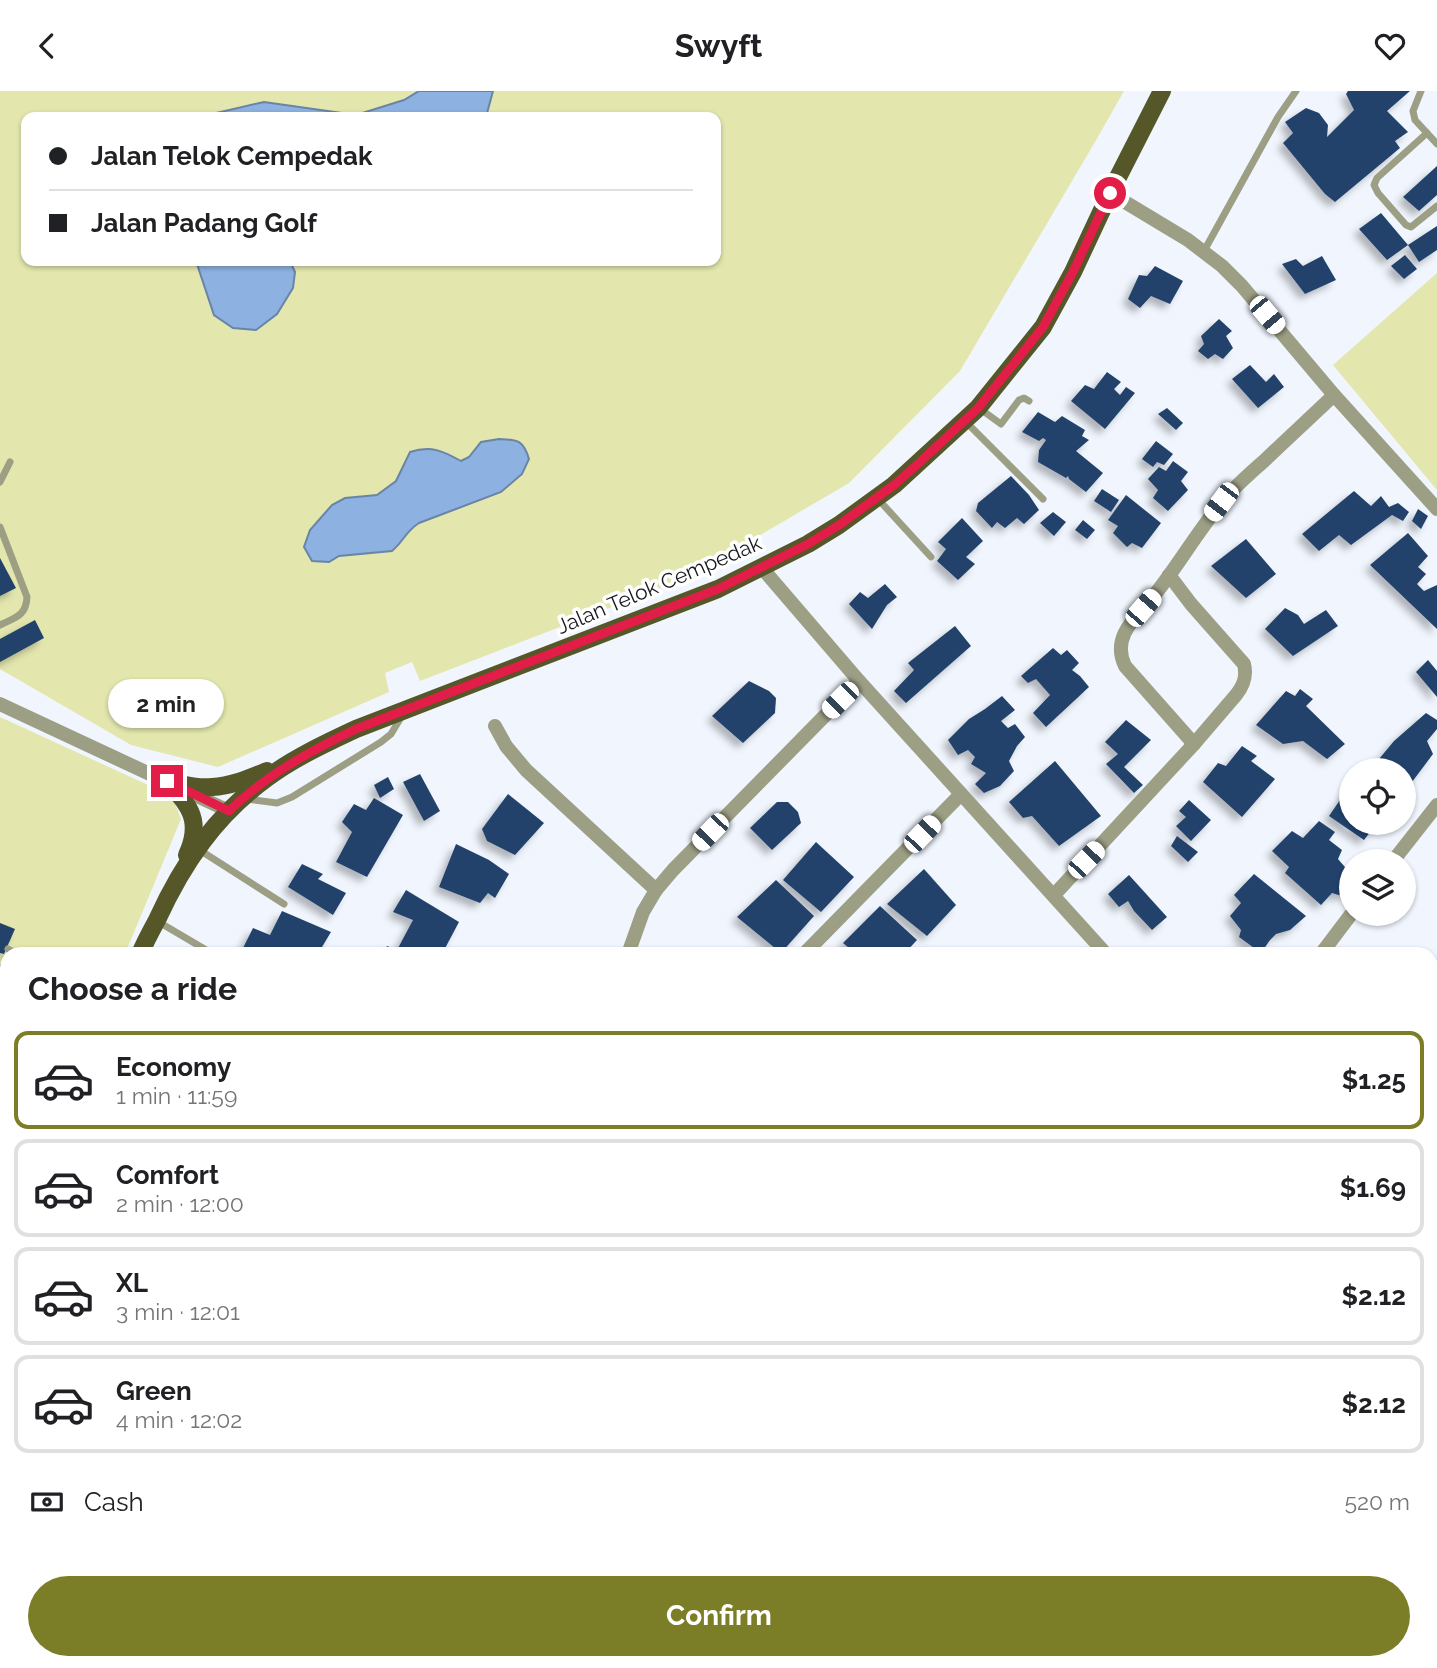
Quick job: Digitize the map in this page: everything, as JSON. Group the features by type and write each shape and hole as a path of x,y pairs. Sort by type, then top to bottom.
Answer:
{"main road":[{"name":"Jalan Telok Cempedak","path":"144,947 175,881 198,848 235,805 270,776 297,759 356,729 718,589 829,531 894,485 971,414 1043,327 1162,91"},
{"path":"167,781 195,787 212,787 233,783 297,759"},
{"path":"167,781 182,797 194,820 191,847 175,881"}],"street":[{"path":"1110,193 1204,251 1242,286 1436,508"},
{"path":"1194,744 1125,666 1121,644 1124,632 1157,593 1206,522 1234,488 1335,395"},
{"path":"762,568 859,681 1100,947"},
{"path":"1054,895 1194,744 1242,687 1245,679 1244,664 1238,655 1191,604 1169,575"},
{"path":"630,947 643,912 656,890 673,870 859,681"},
{"path":"0,704 167,781 235,805"},
{"path":"495,726 506,746 526,770 656,890"},
{"path":"811,947 961,794"},
{"path":"1402,849 1437,805"},
{"path":"1326,947 1342,926"}],"lane":[{"path":"1204,251 1278,117 1296,91"},
{"path":"1421,91 1413,111 1415,120 1437,144"},
{"path":"1427,133 1377,178 1374,185 1406,225 1411,227 1437,206"},
{"path":"971,414 1000,424 1019,400 1024,398 1030,401"},
{"path":"971,414 1043,499"},
{"path":"0,482 10,462"},
{"path":"877,498 931,557"},
{"path":"0,527 27,597 27,606 22,614 0,625"},
{"path":"235,805 277,803 292,797 381,742 391,734 405,710"},
{"path":"198,848 284,904"},
{"path":"156,921 201,947"}],"green space":[{"path":"0,91 1124,91 960,371 849,483 687,578 420,681 412,662 385,673 389,692 218,767 131,745 0,669"},
{"path":"1437,273 1437,490 1333,365"},
{"path":"0,717 172,796 181,819 128,947 0,947"}],"water":[{"path":"419,91 493,91 487,112 366,112 404,100"},
{"path":"264,102 335,112 221,112"},
{"path":"198,266 292,266 295,272 293,288 277,314 256,330 233,328 214,315"},
{"path":"499,439 522,444 529,459 522,474 501,492 419,523 392,551 339,556 329,562 312,561 304,547 310,530 332,505 345,498 377,495 396,481 410,452 437,450 461,461 469,457 481,442"}],"building":[{"path":"1348,91 1410,91 1387,111 1408,132 1395,141 1400,148 1335,202 1325,194 1283,143 1293,133 1285,122 1306,108 1319,113 1328,125 1327,137 1354,110 1346,94"},
{"path":"1437,166 1437,195 1419,211 1403,197"},
{"path":"1381,213 1408,245 1387,260 1359,229"},
{"path":"1437,226 1437,250 1419,262 1408,245"},
{"path":"1405,255 1417,269 1404,279 1391,266"},
{"path":"1322,256 1336,280 1305,294 1282,264 1296,259 1303,266"},
{"path":"1155,266 1183,281 1170,304 1151,296 1140,308 1128,299 1139,275 1147,276"},
{"path":"1219,319 1232,331 1226,336 1233,348 1223,359 1215,354 1208,359 1198,351 1204,344 1201,336"},
{"path":"1250,365 1266,382 1274,374 1284,387 1258,408 1232,379"},
{"path":"1107,372 1121,382 1114,389 1120,395 1126,387 1135,393 1105,429 1071,401 1085,385 1094,389"},
{"path":"1167,408 1183,423 1176,430 1158,414"},
{"path":"1038,412 1055,422 1062,416 1085,430 1082,436 1089,440 1076,451 1103,473 1086,492 1068,476 1066,478 1038,462 1039,450 1046,440 1043,438 1039,441 1022,432"},
{"path":"1156,441 1173,454 1164,465 1157,462 1153,467 1142,459"},
{"path":"1173,461 1188,472 1181,481 1188,490 1168,511 1153,498 1158,490 1148,479 1159,467 1166,471"},
{"path":"1011,476 1039,510 1024,524 1017,518 1005,528 997,522 992,528 976,511 978,503"},
{"path":"1102,489 1119,500 1111,512 1094,501"},
{"path":"1354,491 1371,506 1381,496 1389,507 1398,503 1409,512 1403,521 1392,515 1351,545 1339,535 1319,551 1302,534"},
{"path":"1126,495 1161,523 1142,548 1132,543 1127,547 1113,533 1118,526 1108,520"},
{"path":"1418,509 1428,516 1421,529 1412,521"},
{"path":"1053,512 1066,522 1054,536 1040,523"},
{"path":"962,518 983,541 966,557 975,564 958,580 937,561 946,549 938,542"},
{"path":"1083,520 1095,530 1087,539 1075,530"},
{"path":"1408,533 1428,556 1418,567 1426,574 1417,584 1424,591 1437,585 1437,629 1370,565"},
{"path":"1246,539 1276,574 1246,598 1211,566"},
{"path":"0,558 16,588 0,596"},
{"path":"885,584 897,597 887,605 872,629 849,604 860,592 868,598"},
{"path":"1285,608 1298,615 1304,624 1326,610 1338,626 1293,656 1265,629"},
{"path":"35,620 44,638 0,662 0,639"},
{"path":"955,626 971,646 906,703 894,691 914,670 908,663"},
{"path":"1053,648 1061,655 1067,650 1079,663 1072,670 1089,687 1046,727 1033,713 1050,695 1036,679 1028,683 1021,676"},
{"path":"1428,660 1437,671 1437,697 1416,672"},
{"path":"749,681 769,691 776,698 775,713 743,743 712,716"},
{"path":"1300,689 1313,699 1306,706 1345,744 1327,759 1303,741 1283,744 1256,725 1286,691 1295,696"},
{"path":"1002,696 1015,710 1001,721 1008,728 1015,724 1025,737 1009,761 1014,771 1000,786 984,793 975,784 986,773 971,764 975,757 968,750 958,755 948,740 969,719"},
{"path":"1426,713 1437,720 1437,729 1427,741 1433,754 1416,777 1416,758 1380,758 1394,741"},
{"path":"1126,720 1151,740 1124,767 1143,785 1134,793 1106,764 1118,754 1105,742"},
{"path":"1242,746 1257,756 1251,761 1275,779 1242,817 1203,782 1218,763 1226,766"},
{"path":"1055,761 1101,816 1059,846 1032,816 1023,818 1009,802"},
{"path":"420,774 440,811 424,821 403,782"},
{"path":"388,777 394,789 380,798 374,785"},
{"path":"508,794 544,823 515,855 487,841 482,829"},
{"path":"374,798 403,815 367,877 336,862 352,832 342,822 354,804 366,810"},
{"path":"1189,800 1211,820 1191,841 1176,826 1186,817 1179,811"},
{"path":"1339,801 1339,823 1329,816"},
{"path":"777,802 788,802 798,812 801,823 772,850 750,828"},
{"path":"1319,821 1335,832 1329,840 1341,849 1338,859 1339,895 1332,893 1321,905 1285,873 1289,867 1272,851 1292,831 1303,838"},
{"path":"1177,836 1198,852 1188,862 1171,846"},
{"path":"816,842 854,877 821,912 783,880"},
{"path":"456,844 489,860 509,874 495,898 488,893 480,903 439,887"},
{"path":"302,864 323,874 318,879 346,893 333,915 288,887"},
{"path":"924,869 956,905 927,936 887,904"},
{"path":"1254,874 1306,916 1290,930 1276,934 1265,947 1253,947 1239,937 1241,930 1230,916 1241,903 1234,895"},
{"path":"1129,875 1167,917 1152,930 1128,901 1119,907 1108,894"},
{"path":"776,880 814,916 786,947 774,947 737,917"},
{"path":"406,890 459,922 446,947 399,947 413,920 393,912"},
{"path":"880,906 917,940 910,947 848,947 843,943"},
{"path":"282,911 331,932 322,947 244,947 253,928 270,935"},
{"path":"0,923 15,929 7,947 0,947"}],"route":[{"path":"167,781 229,811 270,776 356,729 718,589 808,544 839,525 894,485 978,408 1043,327 1073,272 1110,193"}]}
